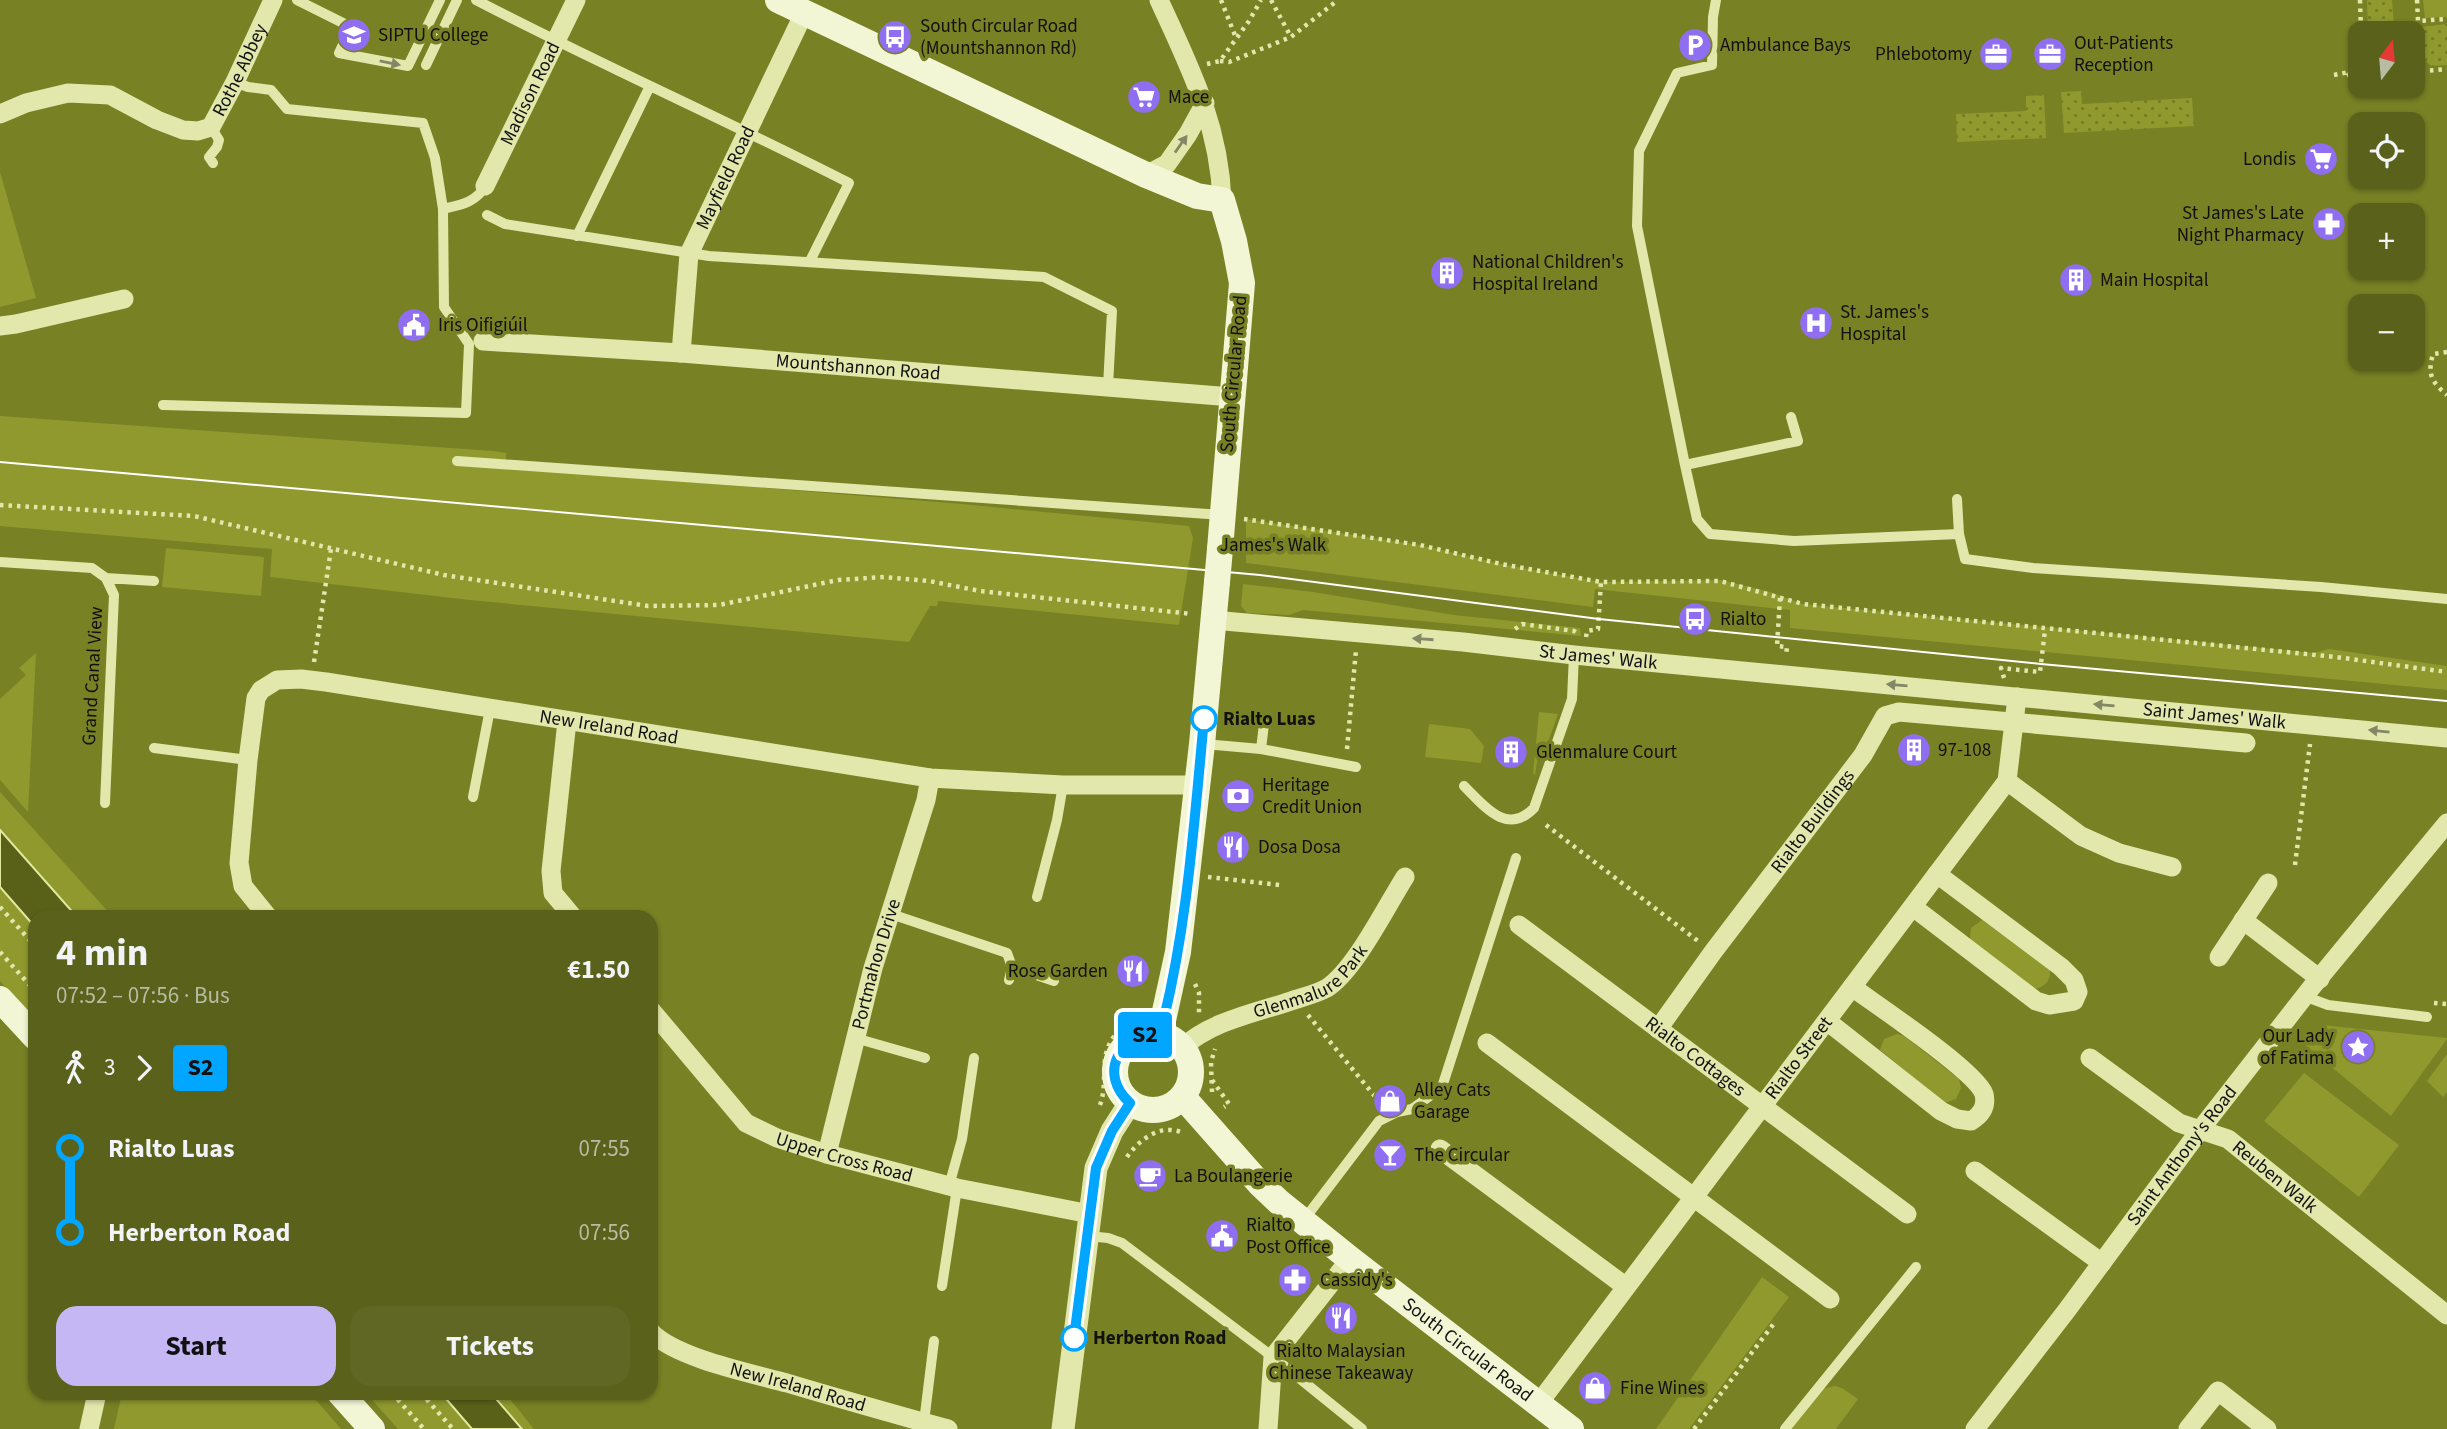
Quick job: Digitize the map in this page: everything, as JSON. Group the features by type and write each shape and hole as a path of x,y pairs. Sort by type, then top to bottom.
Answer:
{"main road":[{"path":"778,0 1146,174 1196,196 1222,200"},
{"name":"South Circular Road","path":"1171,1041 1178,952 1202,744 1202,617 1216,587 1241,283 1234,241 1222,200"},
{"path":"0,999 28,1029"},
{"path":"1150,1034 1171,1041 1191,1068 1189,1085 1183,1097 1161,1110 1143,1109 1130,1103 1115,1081 1115,1067 1123,1048 1135,1038 1150,1034"},
{"name":"South Circular Road","path":"1183,1097 1259,1183 1350,1259 1555,1420"},
{"path":"346,1400 372,1429"}],"street":[{"name":"Rothe Abbey","path":"0,114 26,103 68,93 110,95 157,120 183,130 198,131 211,127 273,0"},
{"name":"Madison Road","path":"485,186 576,0"},
{"path":"1159,0 1205,103 1218,161 1222,200"},
{"name":"Mayfield Road","path":"681,353 689,254 804,13"},
{"path":"1146,174 1167,164 1205,103"},
{"path":"0,326 124,299"},
{"name":"Mountshannon Road","path":"476,343 681,353 1232,397"},
{"name":"St James' Walk","path":"1202,617 1983,693"},
{"name":"New Ireland Road","path":"262,910 243,886 240,875 248,760 256,698 261,690 277,680 326,682 930,778 1063,785 1197,785"},
{"name":"Saint James' Walk","path":"1983,693 2447,738"},
{"name":"Rialto Street","path":"1555,1420 1625,1286 2007,781 2015,721 2011,696"},
{"name":"Rialto Buildings","path":"1658,1029 1863,755 1885,716 1899,712 2015,721"},
{"path":"567,910 553,893 551,872 568,721"},
{"path":"2015,721 2246,743"},
{"name":"Portmahon Drive","path":"827,1154 873,968 926,800 930,778"},
{"path":"2007,781 2081,836 2119,853 2172,867"},
{"name":"Saint Anthony's Road","path":"1975,1429 2304,996 2447,822"},
{"path":"1913,907 2036,1001 2049,1005 2074,1001 2078,992 2074,980 2061,967 1937,874"},
{"name":"Glenmalure Park","path":"1171,1041 1196,1036 1223,1023 1328,987 1344,972 1405,877"},
{"path":"2219,957 2268,883"},
{"path":"2243,920 2319,979"},
{"name":"Rialto Cottages","path":"1519,925 1907,1214"},
{"path":"1827,1021 1941,1111 1957,1119 1971,1121 1980,1115 1985,1104 1983,1094 1969,1073 1853,987"},
{"name":"Upper Cross Road","path":"658,1018 746,1123 777,1138 1088,1225"},
{"path":"1488,1043 1830,1299"},
{"name":"Reuben Walk","path":"2090,1058 2179,1123 2228,1139 2447,1315"},
{"path":"1063,1429 1096,1168 1112,1131 1130,1103"},
{"path":"1440,1149 1625,1286"},
{"path":"1975,1171 2102,1263"},
{"path":"1268,1429 1273,1357 1350,1259"},
{"name":"New Ireland Road","path":"658,1339 681,1351 746,1372 948,1429"},
{"path":"2188,1429 2218,1391 2267,1429"},
{"path":"89,1429 95,1400"}],"lane":[{"path":"297,0 351,27 339,53 408,66 440,0"},
{"path":"426,65 457,0"},
{"path":"476,0 849,183 810,261"},
{"path":"1716,0 1712,65 1677,73 1639,151 1637,226 1697,519 1710,534 1794,541 1959,534"},
{"path":"163,405 466,414 476,343 444,307 443,209 435,158 424,123 287,109 271,90 235,82"},
{"path":"577,236 650,86"},
{"path":"211,127 219,139 217,147 209,157 213,163"},
{"path":"443,209 471,201 481,194 485,186"},
{"path":"487,215 505,224 689,254 1044,277 1112,311 1108,386"},
{"path":"1685,466 1798,441 1791,417"},
{"path":"457,461 1223,515"},
{"path":"1957,499 1959,534 1965,559 2034,568 2322,587 2447,599"},
{"path":"0,562 92,568 106,578 154,581"},
{"name":"Grand Canal View","path":"105,803 114,595 106,578"},
{"path":"1464,786 1503,819 1512,822 1525,817 1534,808 1572,699 1578,655"},
{"path":"473,797 489,709"},
{"path":"1261,750 1264,724"},
{"path":"1202,744 1261,750 1356,767"},
{"path":"155,748 248,760"},
{"path":"1037,897 1063,785"},
{"path":"1303,1221 1379,1121 1397,1112 1412,1109 1442,1087 1516,858"},
{"path":"891,914 1007,953 1012,967 1009,980"},
{"path":"1012,967 1054,981"},
{"path":"2304,996 2328,1005 2427,1017"},
{"path":"855,1038 925,1058"},
{"path":"942,1286 953,1187 974,1058"},
{"path":"1088,1225 1108,1238 1122,1243 1273,1357 1362,1429"},
{"path":"1785,1429 1916,1267"},
{"path":"924,1422 934,1341"}],"path":[{"path":"1221,0 1236,38"},
{"path":"1220,61 1261,0"},
{"path":"1271,0 1291,37"},
{"path":"1191,69 1220,61 1229,62 1291,37 1338,0"},
{"path":"2360,0 2361,21"},
{"path":"2417,0 2418,21 2447,19"},
{"path":"2426,71 2447,69"},
{"path":"2334,75 2348,72"},
{"path":"2447,352 2433,354 2429,368 2431,381 2447,396"},
{"path":"0,505 194,516 444,575 648,607 719,605 838,580 884,578 929,581 980,592 1202,617"},
{"path":"1223,515 1420,545 1501,564 1601,582 1720,581 1803,604 2336,657 2447,672"},
{"path":"313,668 331,549"},
{"path":"1578,655 1587,631 1598,629 1601,582"},
{"path":"1780,598 1777,646 1787,647 1785,674"},
{"path":"2011,696 2001,668 2040,672 2045,630"},
{"path":"1347,749 1356,648"},
{"path":"2295,865 2308,766"},
{"path":"1546,825 1713,952"},
{"path":"1188,875 1280,885"},
{"path":"0,907 28,938"},
{"path":"0,952 28,983"},
{"path":"1188,1010 1199,1012 1198,990"},
{"path":"1299,999 1306,1012 1384,1107 1384,1119"},
{"path":"1099,1108 1104,1095 1103,1067 1110,1043 1118,1032 1131,1023"},
{"path":"1211,1087 1211,1062 1215,1048 1212,1041"},
{"path":"1211,1079 1229,1104 1224,1107"},
{"path":"1124,1163 1136,1145 1147,1137 1165,1129 1184,1134"},
{"path":"1138,1131 1147,1137"},
{"path":"1694,1429 1775,1322"},
{"path":"398,1400 424,1429"},
{"path":"427,1400 453,1429"}],"green space":[{"path":"2367,0 2392,0 2393,21 2368,21"},
{"path":"2423,0 2447,0 2447,17 2425,18"},
{"path":"2447,24 2447,65 2431,66 2426,62 2426,26"},
{"path":"2081,91 2082,104 2192,98 2194,126 2064,133 2061,92"},
{"path":"2044,95 2046,138 1957,142 1956,114 2026,111 2026,96"},
{"path":"0,172 36,298 0,307"},
{"path":"0,416 493,451 506,453 506,467 962,504 1189,526 1193,538 1179,625 938,601 937,606 930,606 909,642 470,600 270,577 272,549 0,526"},
{"name":"James's Walk","path":"1246,519 1420,545 1501,564 1601,582 1721,580 1770,592 1803,604 2314,653 2329,649 2447,666 2447,690 1790,628 1790,610 1595,589 1593,607 1246,563"},
{"path":"166,548 264,557 261,596 162,587"},
{"path":"1243,584 1313,592 1454,615 1580,628 1581,636 1303,610 1289,615 1247,613 1241,606"},
{"path":"36,653 28,812 0,780 0,699 26,675 19,668"},
{"path":"1539,712 1558,714 1543,756 1538,756 1535,775 1533,773"},
{"path":"1429,724 1470,729 1484,746 1481,763 1425,757"},
{"path":"0,792 107,910 71,910 0,830"},
{"path":"0,887 28,919 28,1012 0,981"},
{"path":"1982,920 2050,969 2047,983 2034,989 1970,940 1971,928"},
{"path":"2322,1025 2447,1039 2391,1116 2306,1046"},
{"path":"1897,1034 1904,1036 1959,1079 1961,1088 1956,1099 1945,1103 1880,1050 1884,1039"},
{"path":"2447,1054 2447,1092 2443,1097 2427,1081"},
{"path":"2304,1073 2399,1145 2359,1197 2264,1121"},
{"path":"1762,1277 1789,1297 1689,1429 1656,1429"},
{"path":"1835,1386 1858,1399 1836,1429 1791,1429 1822,1389"},
{"path":"120,1400 316,1400 341,1429 114,1429"},
{"path":"372,1400 447,1400 472,1429 398,1429"},
{"path":"497,1400 511,1400 534,1429 522,1429"}],"shaded area":[{"path":"0,830 71,910 28,910 28,919 0,887"},
{"path":"447,1400 497,1400 522,1429 472,1429"}],"tram line":[{"path":"0,462 1260,575 1599,619 2041,664 2447,701"}],"bus line":[{"name":"S2","path":"1074,1338 1096,1168 1112,1131 1130,1103 1115,1081 1118,1056 1135,1038 1160,1034 1167,1008 1178,952 1188,875 1204,719"}],"place":[{"name":"SIPTU College","path":"354,35"},
{"name":"South Circular Road (Mountshannon Rd)","path":"895,37"},
{"name":"Ambulance Bays","path":"1695,45"},
{"name":"Phlebotomy","path":"1996,54"},
{"name":"Out-Patients Reception","path":"2050,54"},
{"name":"Mace","path":"1144,97"},
{"name":"Londis","path":"2321,159"},
{"name":"St James's Late Night Pharmacy","path":"2329,224"},
{"name":"National Children's Hospital Ireland","path":"1447,273"},
{"name":"Main Hospital","path":"2076,280"},
{"name":"St. James's Hospital","path":"1816,323"},
{"name":"Iris Oifigiúil","path":"414,325"},
{"name":"Rialto","path":"1695,619"},
{"name":"Rialto Luas","path":"1204,719"},
{"name":"97-108","path":"1914,750"},
{"name":"Glenmalure Court","path":"1511,752"},
{"name":"Heritage Credit Union","path":"1238,796"},
{"name":"Dosa Dosa","path":"1233,847"},
{"name":"Rose Garden","path":"1133,971"},
{"name":"Our Lady of Fatima","path":"2358,1047"},
{"name":"Alley Cats Garage","path":"1390,1101"},
{"name":"The Circular","path":"1390,1155"},
{"name":"La Boulangerie","path":"1150,1176"},
{"name":"Rialto Post Office","path":"1222,1236"},
{"name":"Cassidy's","path":"1295,1280"},
{"name":"Rialto Malaysian Chinese Takeaway","path":"1341,1318"},
{"name":"Herberton Road","path":"1074,1338"},
{"name":"Fine Wines","path":"1595,1388"}]}
